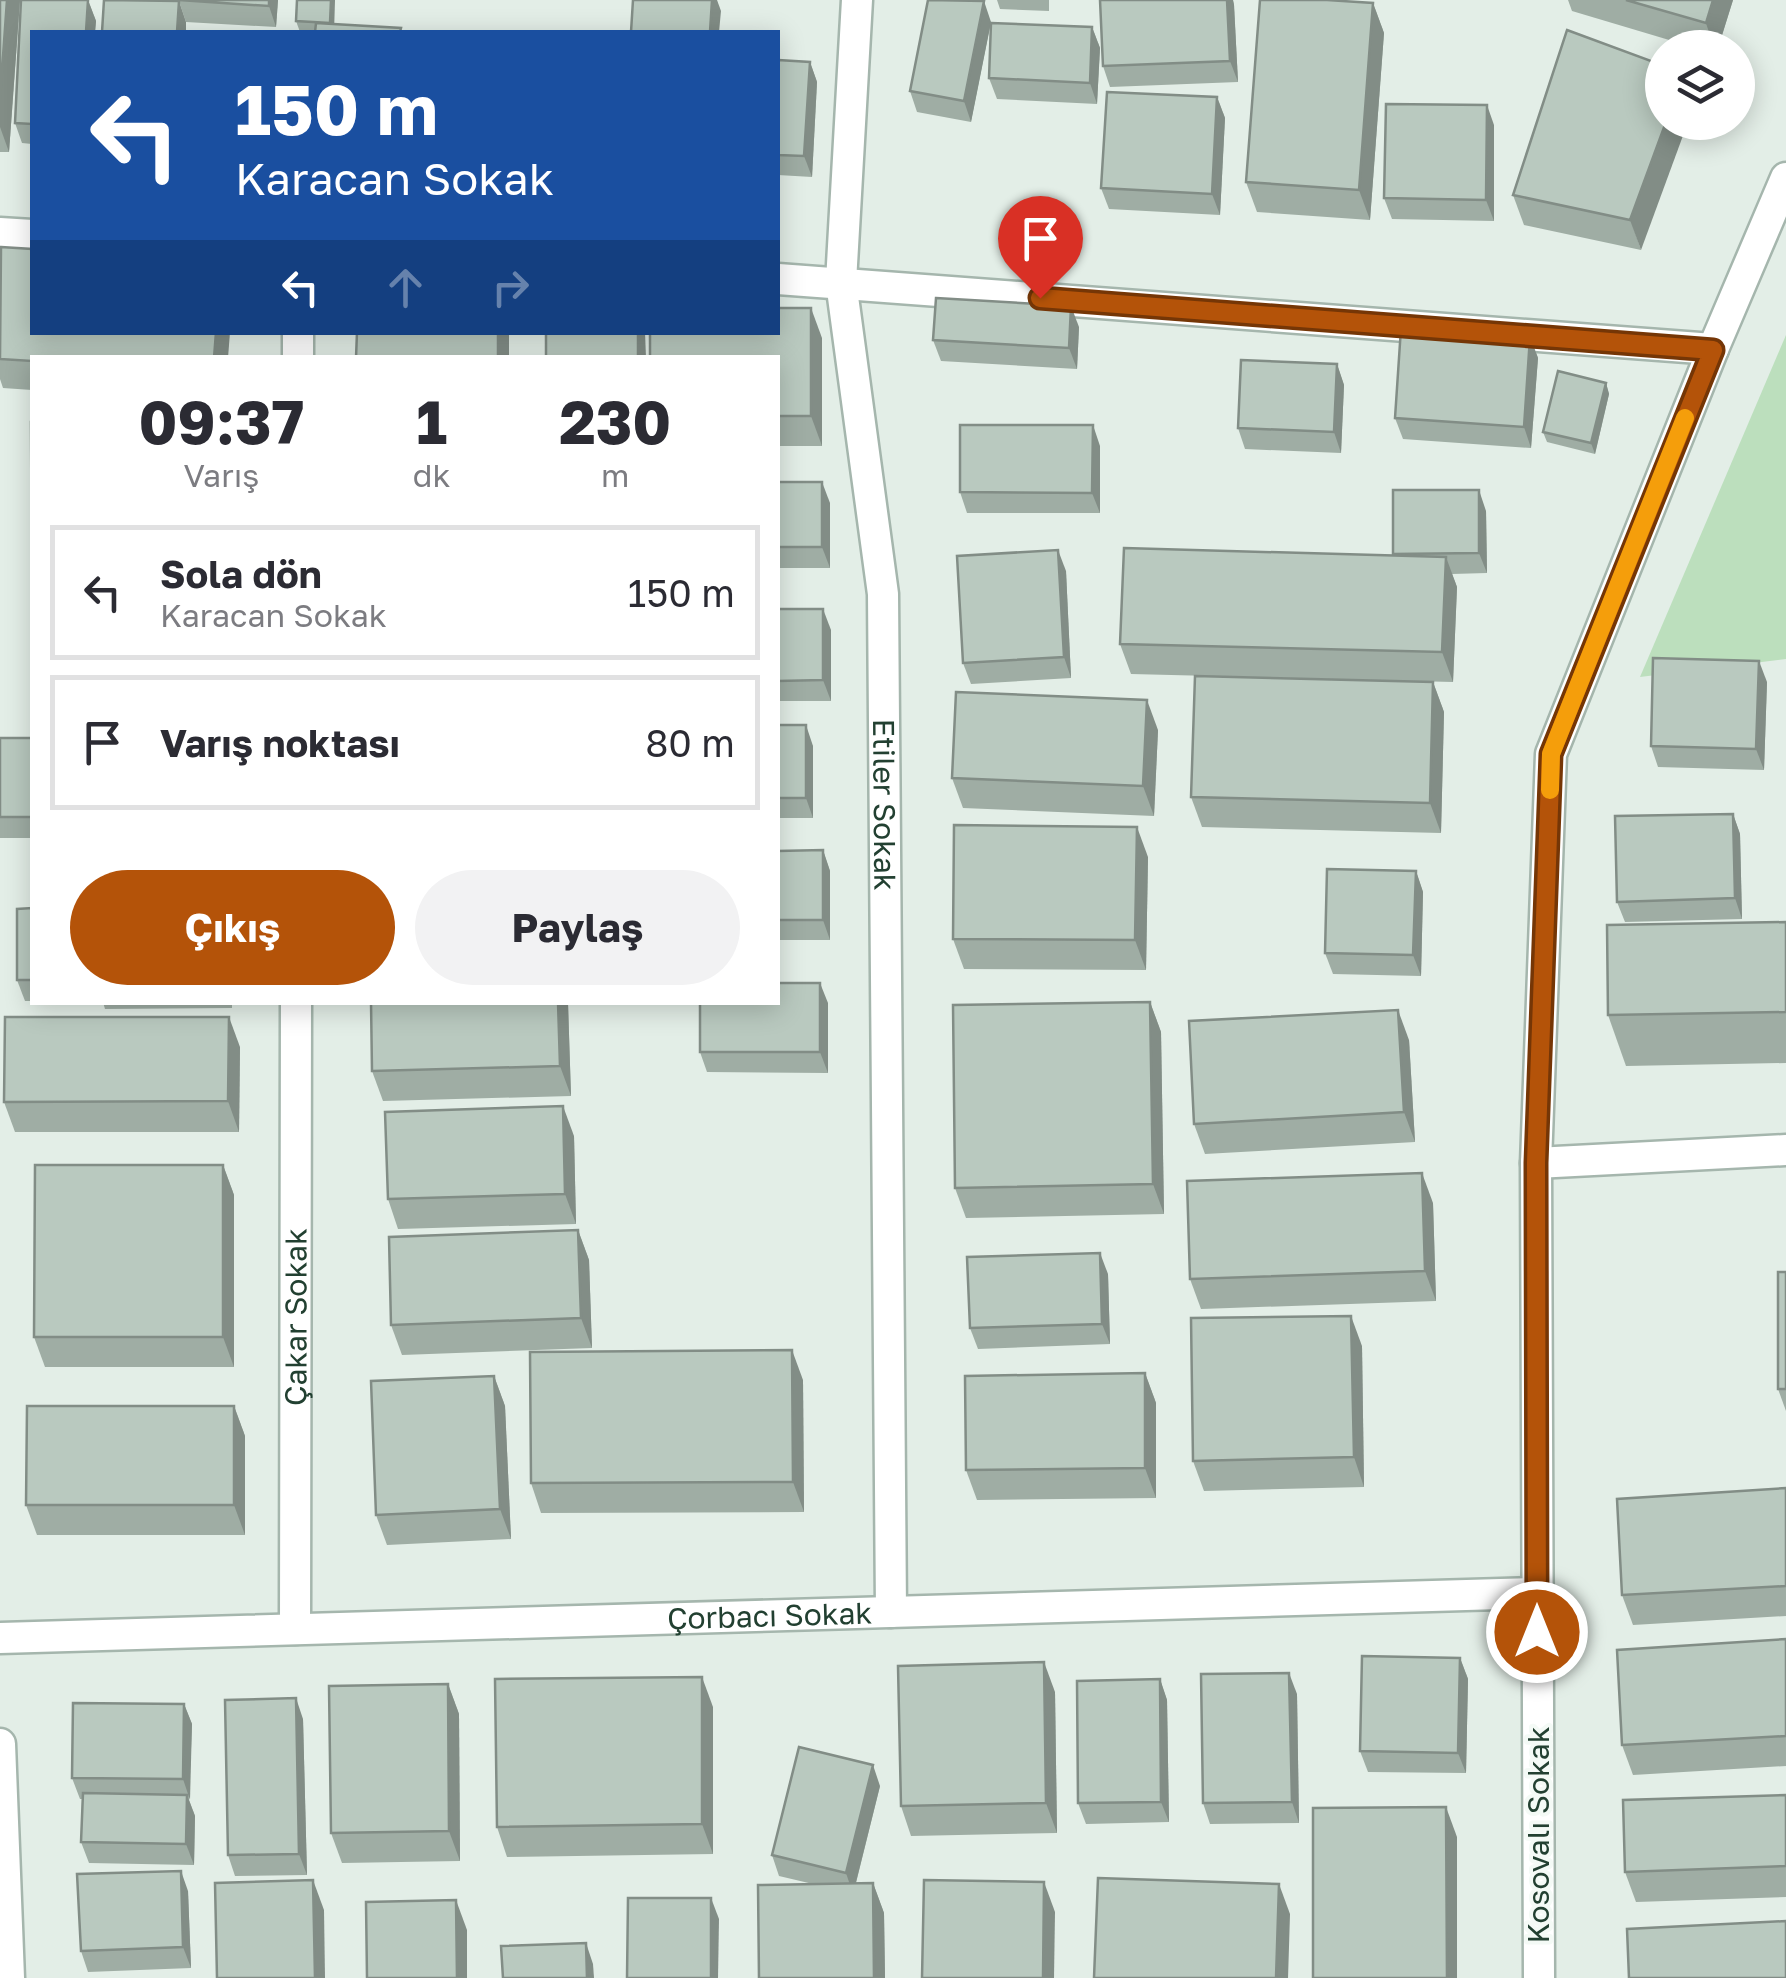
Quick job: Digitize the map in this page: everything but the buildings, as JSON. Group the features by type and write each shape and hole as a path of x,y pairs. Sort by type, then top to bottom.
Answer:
{"street":[{"name":"Etiler Sokak","path":"858,0 842,282 883,594 890,1612"},
{"name":"Kosovalı Sokak","path":"1539,1978 1536,1163 1551,754 1786,178"},
{"path":"0,233 30,236"},
{"path":"780,279 1713,350"},
{"name":"Çakar Sokak","path":"294,1630 296,1005"},
{"path":"1536,1163 1786,1150"},
{"name":"Çorbacı Sokak","path":"0,1638 1537,1594"},
{"path":"0,1744 9,1978"}],"green space":[{"path":"1786,335 1786,659 1640,677"}],"slow traffic":[{"path":"1550,790 1551,754 1685,418"}],"route":[{"path":"1040,298 1713,350 1551,754 1536,1163 1537,1632"}]}
